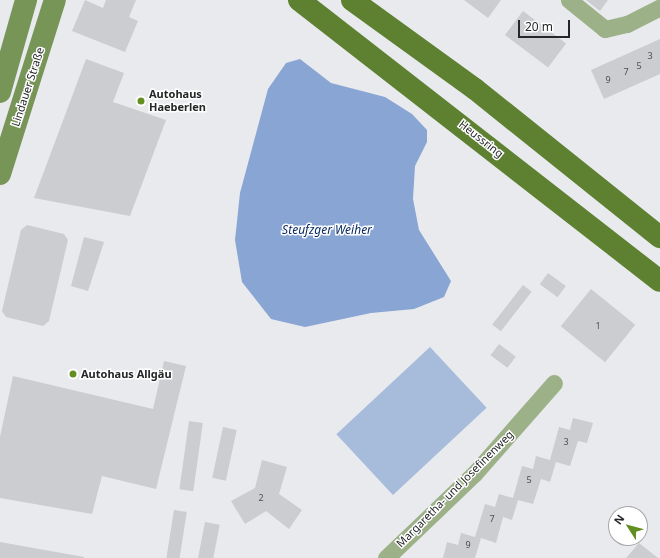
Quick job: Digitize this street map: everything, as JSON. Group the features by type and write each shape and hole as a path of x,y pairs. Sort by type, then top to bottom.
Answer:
{"main road":[{"path":"1,84 26,0"},
{"name":"Lindauer Straße","path":"0,174 55,0"},
{"name":"Heussring","path":"299,0 660,281"},
{"path":"352,0 474,89 660,237"}],"street":[{"path":"569,0 605,29 627,24 660,7"},
{"path":"1,84 28,89"},
{"name":"Margaretha- und Josefinenweg","path":"386,558 474,474 554,383"}],"shaded area":[{"path":"430,347 487,408 393,495 336,434"}],"water":[{"name":"Steufzger Weiher","path":"300,59 331,83 385,97 412,114 427,130 427,142 415,166 413,199 419,230 451,281 444,297 414,309 371,313 305,327 271,319 242,282 235,240 240,193 268,89 286,63"}],"building":[{"path":"85,0 103,8 106,0 136,0 129,17 138,21 125,52 72,31"},
{"path":"464,0 501,0 488,18"},
{"path":"586,0 608,0 600,11"},
{"path":"523,11 566,43 548,67 505,35"},
{"path":"660,39 660,74 604,99 591,70"},
{"path":"86,59 124,73 113,102 166,120 130,216 34,198"},
{"path":"27,225 64,234 68,240 49,321 43,326 6,317 2,311 21,230"},
{"path":"84,237 104,242 88,291 71,286"},
{"path":"548,273 566,286 558,297 540,284"},
{"path":"523,285 532,292 501,331 492,324"},
{"path":"591,289 635,325 605,362 561,326"},
{"path":"499,344 516,357 507,368 491,355"},
{"path":"164,361 186,366 156,489 102,476 92,514 0,498 0,437 13,376 153,409"},
{"path":"573,418 593,423 587,443 578,441 570,466 556,462 550,482 541,479 533,504 518,500 512,520 503,517 496,543 481,538 475,558 443,558 447,542 458,545 461,533 475,537 485,504 495,507 499,494 513,498 522,466 533,469 536,456 550,460 559,427 570,430"},
{"path":"189,421 203,423 193,491 179,489"},
{"path":"223,427 237,430 226,481 212,478"},
{"path":"262,460 287,467 279,494 302,510 289,529 266,511 245,524 231,501 255,488"},
{"path":"174,510 187,512 180,558 166,558"},
{"path":"205,522 220,525 213,558 198,558"},
{"path":"0,542 84,557 84,558 0,558"},
{"path":"636,546 643,546 658,558 626,558"}],"place":[{"name":"Autohaus Haeberlen","path":"141,101"},
{"name":"Autohaus Allgäu","path":"73,374"}]}
